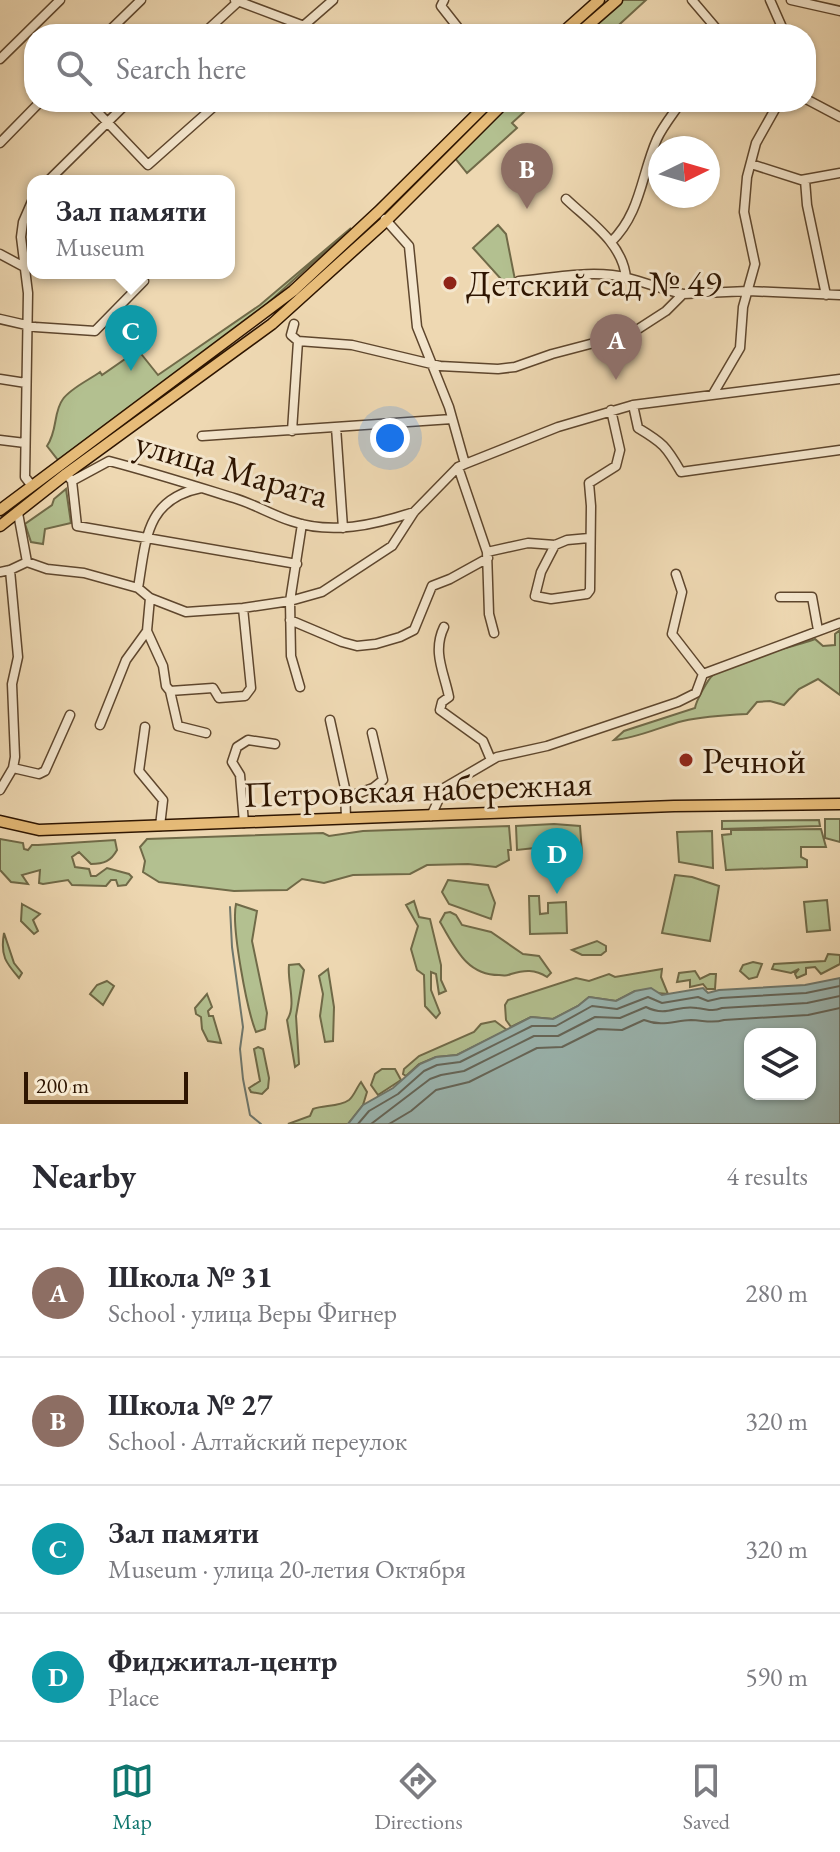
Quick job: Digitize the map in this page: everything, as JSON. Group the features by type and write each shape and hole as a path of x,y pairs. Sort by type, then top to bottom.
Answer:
{"main road":[{"path":"572,24 599,0"},
{"path":"589,24 617,0"},
{"path":"3,504 32,486 274,306 382,217 480,112"},
{"path":"0,526 69,478 272,324 494,112"},
{"name":"Петровская набережная","path":"0,821 39,830 674,806 840,804"}],"street":[{"path":"36,24 60,0"},
{"path":"116,24 141,0"},
{"path":"213,24 238,0 299,24"},
{"path":"306,24 333,0"},
{"path":"444,0 441,6 443,11 454,24"},
{"path":"692,0 712,24"},
{"path":"770,0 781,24"},
{"path":"791,0 840,11"},
{"path":"0,59 24,35"},
{"path":"816,104 840,117"},
{"path":"0,143 30,112"},
{"path":"98,112 148,165 208,112"},
{"path":"54,175 117,112"},
{"path":"611,242 625,229 658,138 675,112"},
{"path":"713,394 740,348 743,307 755,264 744,212 756,143 771,112"},
{"path":"751,164 805,180 840,173"},
{"path":"805,180 807,205 826,295"},
{"path":"566,199 611,242 622,260 626,278"},
{"path":"27,216 22,230 27,268"},
{"path":"382,217 409,246 417,327 452,419 461,466 488,555 489,614 494,633"},
{"path":"0,254 27,268"},
{"path":"519,281 580,275 626,278 683,294 748,291 840,295"},
{"path":"27,279 25,477 32,486"},
{"path":"0,319 95,331 144,281"},
{"path":"294,324 291,335 298,341 352,345 433,365 498,369 515,367 632,333 659,317 683,294"},
{"path":"292,431 298,341"},
{"path":"0,379 26,383"},
{"path":"0,790 13,768 12,684 18,657 5,571 27,562 47,569 84,573 138,588 150,598 186,612 290,601 322,592 392,546 414,512 461,466 558,427 611,410 840,379"},
{"path":"633,405 638,428 652,434 669,451 681,472 840,450"},
{"path":"555,545 541,572 535,596 551,599 587,594 590,590 589,483 616,466 620,450 611,410"},
{"path":"202,436 452,419"},
{"name":"улица Марата","path":"336,427 343,528"},
{"path":"0,440 25,443"},
{"name":"улица Марата","path":"69,478 109,461 255,505 302,524 343,528 377,524 414,512"},
{"path":"69,478 77,526 297,564"},
{"path":"138,588 147,539 161,507 187,491 201,488"},
{"path":"18,513 27,562"},
{"path":"300,687 291,656 290,601 302,524"},
{"path":"290,620 357,646 376,644 414,630 432,586 450,579 488,555 528,543 555,545 567,540 589,538"},
{"path":"676,574 682,592 672,634 703,674"},
{"path":"780,597 812,597 818,630"},
{"path":"150,598 147,631 163,666 178,726 206,733"},
{"path":"170,691 213,688 219,698 245,696 251,688 243,608"},
{"path":"431,816 444,788 497,757 547,746 678,702 696,693 703,674 840,623"},
{"path":"444,627 439,636 437,656 449,697 442,702 440,710 483,741 491,760"},
{"path":"100,725 126,660 147,631"},
{"path":"13,768 39,774 45,771 70,715"},
{"path":"330,720 346,819"},
{"path":"145,727 139,771 163,800 160,826"},
{"path":"345,798 373,788 383,780 372,733"},
{"path":"244,823 240,775 232,762 237,747 248,740 275,744"}],"green space":[{"path":"622,0 646,0 620,24 595,24"},
{"path":"501,112 524,112 512,123 517,128 467,173 455,158"},
{"path":"498,225 506,234 516,285 511,290 473,248"},
{"path":"351,228 257,313 58,460 47,446 60,404 75,388 100,372 102,375 138,350 158,375 260,305"},
{"path":"66,489 71,523 45,529 43,544 31,542 25,524 52,505 54,499"},
{"path":"840,630 840,695 818,679 799,689 784,705 770,701 757,702 747,714 691,719 614,740 624,731 695,708 708,681 722,669 815,639 823,646 835,645 835,634"},
{"path":"825,819 840,819 840,842 825,838"},
{"path":"819,820 820,826 722,829 722,821"},
{"path":"509,826 509,860 496,867 427,865 410,874 353,875 324,883 302,879 287,890 234,891 159,882 143,872 145,861 140,847 147,839 323,833 329,836 363,831"},
{"path":"516,826 580,826 582,853 558,852 556,839 535,848 517,850"},
{"path":"821,829 826,847 801,847 801,857 807,860 807,867 726,870 722,835 731,834 731,830"},
{"path":"712,831 713,868 679,862 677,832"},
{"path":"0,839 23,843 24,849 28,850 32,845 115,840 117,850 110,859 91,864 79,852 72,857 75,867 89,869 91,876 107,868 132,877 126,885 118,886 116,880 111,880 106,886 72,885 68,880 43,884 39,883 40,870 22,875 28,884 11,882 0,870"},
{"path":"675,875 719,886 710,941 662,933"},
{"path":"448,880 488,885 495,903 491,919 449,904 442,892"},
{"path":"529,896 539,896 540,914 548,913 548,903 566,902 567,933 530,934"},
{"path":"827,900 830,930 807,932 804,902"},
{"path":"414,901 419,917 430,919 441,965 441,980 446,991 439,994 436,974 431,972 431,990 440,1013 436,1018 425,1006 424,975 417,970 411,949 418,926 406,905"},
{"path":"22,904 40,914 33,920 38,931 34,934 21,921"},
{"path":"236,904 257,911 252,941 267,1013 265,1029 256,1032 241,968"},
{"path":"450,912 462,925 491,932 523,954 539,956 551,973 547,977 529,971 505,976 478,970 463,958 440,922 445,913"},
{"path":"4,933 14,963 22,973 19,978 5,958"},
{"path":"597,941 606,946 606,951 601,955 582,955 572,950"},
{"path":"828,954 840,955 840,964 821,974 815,967 806,968 806,974 797,978 795,974 799,969 791,973 772,969 774,964 825,961"},
{"path":"753,962 762,964 757,977 749,979 740,971 743,965"},
{"path":"299,964 304,970 296,1016 299,1064 295,1067 287,1020 292,1000 289,965"},
{"path":"328,969 334,1007 333,1041 325,1042 320,1016 323,994 319,976"},
{"path":"662,969 661,977 668,994 635,991 616,1001 589,997 553,1019 531,1017 511,1027 506,1020 505,1005 508,1000 576,978 589,981 609,974 615,977"},
{"path":"695,971 700,979 716,974 715,989 707,989 703,984 690,987 690,980 677,982 679,973"},
{"path":"107,981 114,986 103,1005 90,994 97,985"},
{"path":"207,994 212,1007 208,1011 209,1016 213,1016 221,1043 208,1041 201,1017 196,1014 195,1008"},
{"path":"495,1021 507,1030 457,1055 436,1057 419,1064 406,1076 403,1074 404,1069 419,1056 474,1032 481,1024"},
{"path":"254,1049 263,1049 269,1078 268,1088 262,1094 251,1092 249,1088 260,1081"},
{"path":"382,1069 395,1069 401,1080 378,1095 371,1085 375,1074"},
{"path":"361,1082 367,1092 363,1105 348,1124 288,1124 310,1116 313,1109 349,1100"}],"water":[{"path":"840,978 840,1124 348,1124 363,1105 393,1088 420,1064 436,1057 457,1055 531,1017 553,1019 589,997 616,1001 635,991 651,988 662,995 703,988 708,993 805,985"}],"waterway":[{"path":"230,907 243,1027 240,1049 243,1079 250,1115 261,1124"}],"place":[{"name":"Школа № 27","path":"527,209"},
{"name":"Детский сад № 49","path":"450,283"},
{"name":"Зал памяти","path":"131,371"},
{"name":"Школа № 31","path":"616,380"},
{"name":"Речной","path":"686,760"},
{"name":"Фиджитал-центр","path":"557,894"}]}
